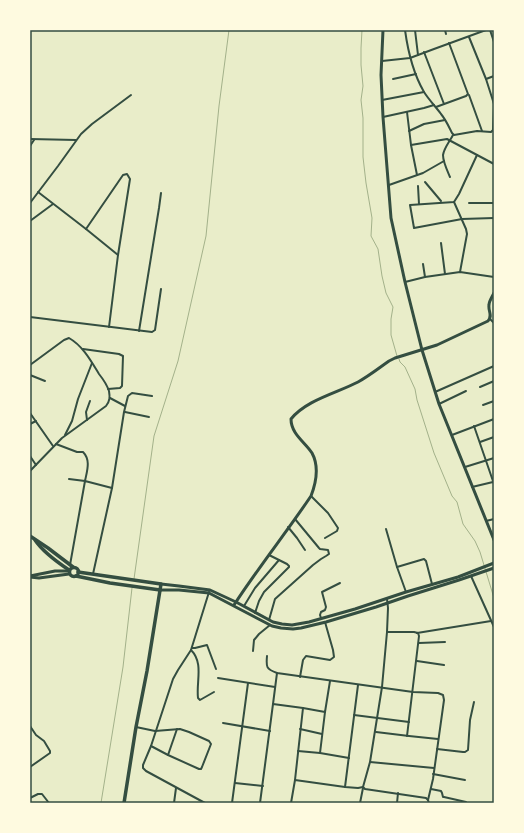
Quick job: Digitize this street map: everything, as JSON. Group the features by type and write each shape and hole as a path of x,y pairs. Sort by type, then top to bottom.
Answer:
{"main road":[{"path":"383,30 381,75 382,100 391,218 422,350 435,392 451,436 494,540"},
{"path":"235,604 268,554 311,496 316,480 317,471 314,458 294,432 291,419 297,412 306,406 358,382 395,358 437,345 488,321 491,316 489,305 494,293"},
{"path":"30,536 48,548 70,569 73,576 77,574 94,574 210,591 270,625 292,629 325,622 387,601 406,592 480,571"},
{"path":"235,604 244,606 269,620 292,625 322,619 387,601 471,576 494,565"},
{"path":"30,578 55,571 76,568 77,574"},
{"path":"30,578 45,578 70,569"},
{"path":"77,574 92,580 151,589 210,591"},
{"path":"124,803 161,584"}],"street":[{"path":"405,30 410,58 424,92 446,120 453,135 443,155 450,177"},
{"path":"415,30 418,55"},
{"path":"445,30 446,34"},
{"path":"382,61 410,58 486,30"},
{"path":"490,30 494,42"},
{"path":"469,37 486,79 494,104"},
{"path":"449,43 482,131"},
{"path":"424,52 444,104"},
{"path":"393,79 416,74"},
{"path":"486,79 494,76"},
{"path":"382,100 424,92"},
{"path":"436,108 468,94"},
{"path":"30,203 84,130 131,95"},
{"path":"383,117 434,105"},
{"path":"453,135 477,131 490,133 492,131 494,108"},
{"path":"407,112 411,145 417,175"},
{"path":"409,131 427,124 446,120"},
{"path":"411,145 444,138 451,140 494,164"},
{"path":"30,139 76,140"},
{"path":"30,146 34,139"},
{"path":"454,202 460,194 477,154"},
{"path":"389,185 427,171 444,161"},
{"path":"86,229 123,175 127,174 130,179 118,254 109,327"},
{"path":"425,182 441,202"},
{"path":"418,186 419,204"},
{"path":"38,192 118,254"},
{"path":"139,331 160,208 161,193"},
{"path":"454,202 410,205 414,228 462,219 494,218"},
{"path":"454,202 467,234 460,272"},
{"path":"469,203 494,203"},
{"path":"30,221 53,204"},
{"path":"441,243 445,274"},
{"path":"423,264 425,277"},
{"path":"405,282 425,277 460,272 494,277"},
{"path":"30,317 152,332 154,331 162,289"},
{"path":"490,319 494,323"},
{"path":"30,365 67,338 71,339 83,349 108,389 110,398 106,406 65,436 30,471"},
{"path":"83,349 119,354 123,356 122,387 118,389 108,389"},
{"path":"65,436 72,421 78,399 92,363"},
{"path":"435,392 494,366"},
{"path":"30,375 45,381"},
{"path":"480,387 494,381"},
{"path":"439,404 466,391"},
{"path":"94,574 112,488 125,406 128,396 132,393 152,396"},
{"path":"110,398 125,406"},
{"path":"87,420 86,412 90,401"},
{"path":"483,405 494,401"},
{"path":"124,412 149,417"},
{"path":"30,413 53,447"},
{"path":"451,436 494,419"},
{"path":"30,424 36,421"},
{"path":"472,487 494,482 474,426"},
{"path":"480,442 494,437"},
{"path":"56,444 84,453 89,466 70,569"},
{"path":"30,456 36,465"},
{"path":"464,468 494,458"},
{"path":"69,479 112,488"},
{"path":"311,496 328,513 338,528 337,531 325,538"},
{"path":"269,620 275,599 313,565 329,554 328,550 319,548 295,519"},
{"path":"486,521 494,519"},
{"path":"288,528 305,550"},
{"path":"386,529 406,592"},
{"path":"255,613 264,592 289,567 287,564 268,554"},
{"path":"397,567 424,559 426,561 432,585"},
{"path":"244,606 256,588 279,560"},
{"path":"471,576 494,627"},
{"path":"322,619 321,614 326,608 322,592 340,583"},
{"path":"205,803 143,768 173,680 192,649 210,591"},
{"path":"360,803 370,762 378,718 387,632 387,601"},
{"path":"387,632 416,633 491,621"},
{"path":"300,677 303,660 306,656 330,660 334,657 325,622"},
{"path":"253,651 254,640 270,625"},
{"path":"407,736 419,643 419,636 416,633"},
{"path":"419,643 445,642"},
{"path":"192,649 206,645 216,669"},
{"path":"192,649 198,664 198,699 200,700 214,692"},
{"path":"267,656 268,668 277,673 413,692 443,694 444,700 431,789 428,800 429,803"},
{"path":"417,661 444,665"},
{"path":"260,803 277,673"},
{"path":"218,678 275,687"},
{"path":"320,753 330,681"},
{"path":"232,803 248,683"},
{"path":"346,787 358,684"},
{"path":"437,748 463,752 468,750 470,720 474,702"},
{"path":"273,704 325,712"},
{"path":"291,803 303,708"},
{"path":"354,715 409,722"},
{"path":"223,723 270,731"},
{"path":"30,726 36,735 44,741 50,751 50,753 30,767"},
{"path":"136,727 155,731 177,729 189,732 211,743 201,769 198,769 151,746"},
{"path":"168,755 177,729"},
{"path":"300,729 322,734"},
{"path":"375,732 438,739"},
{"path":"298,751 349,758"},
{"path":"370,762 434,768"},
{"path":"433,774 465,780"},
{"path":"295,780 398,793 426,798 428,800"},
{"path":"235,783 263,786"},
{"path":"174,803 176,788"},
{"path":"431,789 441,791 443,797 466,802"},
{"path":"397,803 398,793"},
{"path":"30,798 38,794 42,794 49,803"}],"waterway":[{"path":"134,579 154,436 178,361 206,236 219,106 229,30"},
{"path":"362,30 361,65 363,86 361,100 363,118 363,157 372,218 371,236 378,249 386,293 393,307 391,335 397,356"},
{"path":"399,359 405,367 415,389 417,400 434,453 452,496 457,502 463,524 475,541 480,552 494,598"},
{"path":"101,803 123,667 132,588"}]}
